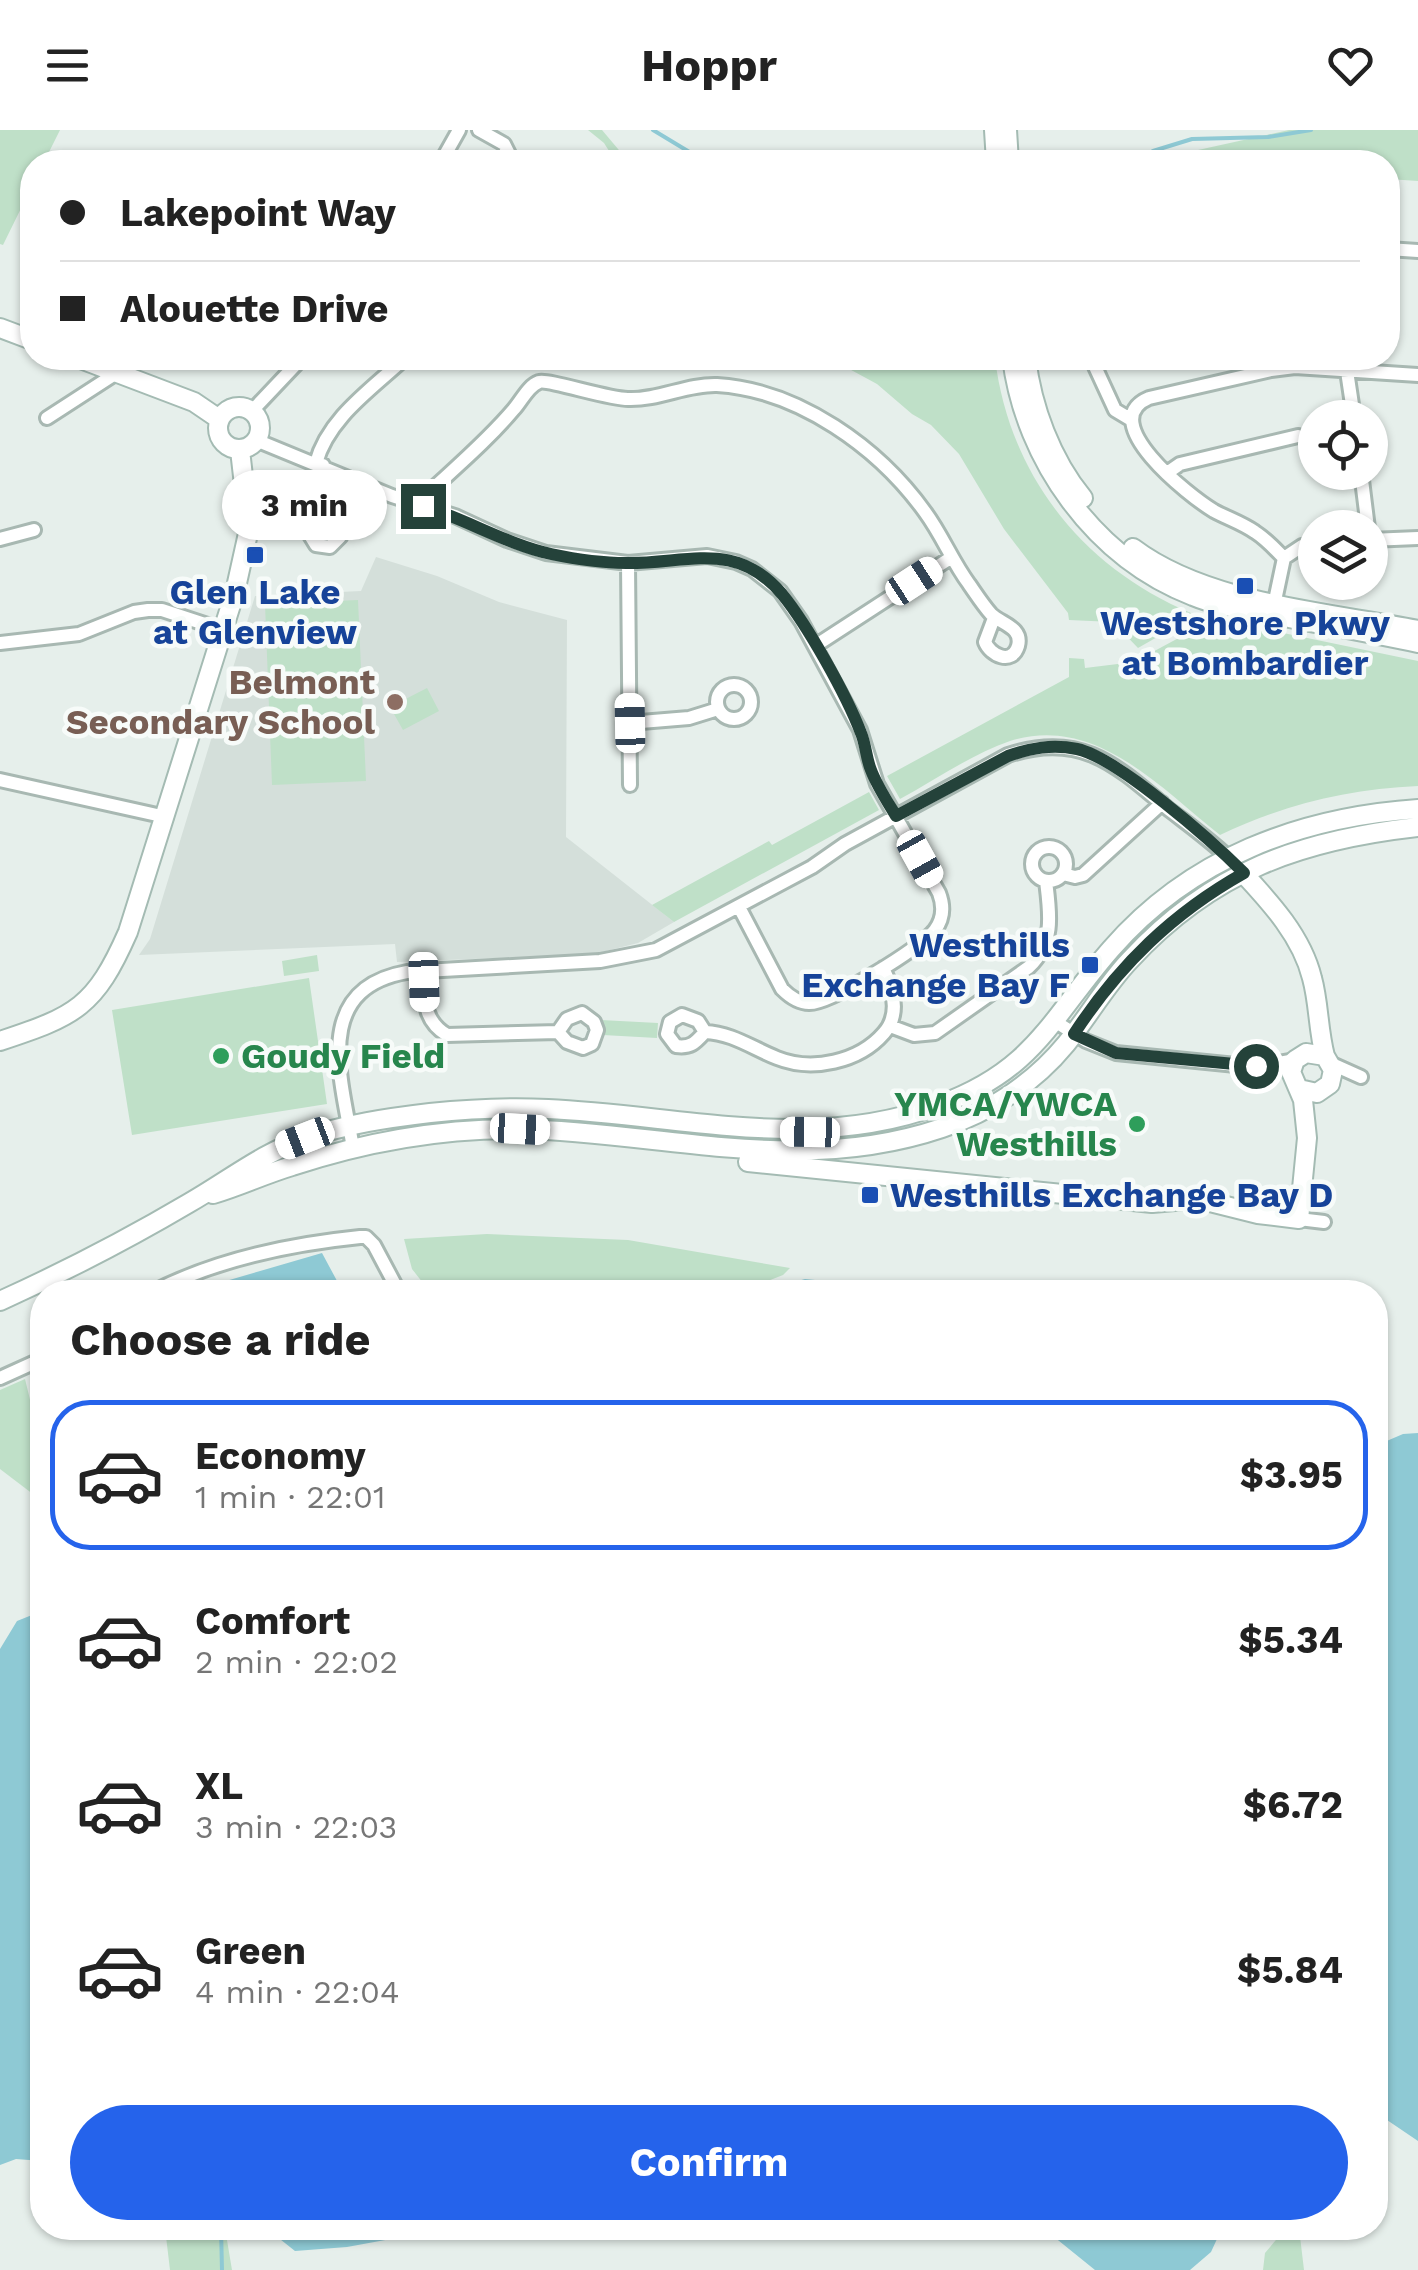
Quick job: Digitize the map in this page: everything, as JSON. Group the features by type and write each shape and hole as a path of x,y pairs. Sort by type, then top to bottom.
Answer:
{"main road":[{"path":"112,370 194,402 220,419"},
{"path":"1015,370 1022,405 1044,461 1095,530 1134,564 1202,600 1418,630"},
{"path":"1028,370 1046,435 1078,491 1099,518 1146,558 1211,588 1273,608 1418,643"},
{"path":"0,1041 77,1010 105,979 128,932 224,630 249,529 248,445 260,426 252,412 232,408 217,426 220,439 229,448 248,445"},
{"path":"41,1280 193,1201 258,1158 305,1138 350,1126 489,1108 559,1110 754,1130 846,1128 908,1115 980,1088 1018,1062 1056,1022 1135,922 1194,874 1228,856 1315,824 1363,814 1418,810"},
{"path":"193,1201 354,1148 473,1130 564,1132 768,1152 854,1149 944,1127 1005,1098 1032,1078 1074,1034 1127,962 1192,904 1244,873 1302,848 1329,840 1418,827"},
{"path":"564,1132 603,1144 1032,1192 1152,1203 1198,1200 1299,1219 1307,1138 1316,1103 1334,1074 1316,1014 1312,977 1293,934 1244,873"},
{"path":"1307,1138 1298,1070 1316,1014"},
{"path":"1298,1070 1329,1060"},
{"path":"1298,1070 1310,1094 1326,1088"},
{"path":"0,1301 30,1285"}],"street":[{"path":"479,130 504,144 507,150"},
{"path":"252,412 291,370"},
{"path":"322,511 317,488 320,447 332,426 391,370"},
{"path":"1096,370 1114,410 1130,418 1138,439 1166,473 1214,511 1262,537 1284,558"},
{"path":"1130,418 1138,404 1149,398 1271,370"},
{"path":"1334,370 1418,375"},
{"path":"1347,371 1351,400"},
{"path":"46,418 118,372"},
{"path":"423,506 426,494 492,433 539,382 624,399 722,386 790,404 859,444 916,500 994,618"},
{"path":"1166,473 1180,464 1298,436"},
{"path":"248,445 320,464 392,496 546,553 628,563 707,556 736,562 767,579 815,646 860,730 872,774 939,893 942,912 932,934 883,968 824,1001 809,1003 782,990 738,907"},
{"path":"0,539 34,530"},
{"path":"1388,539 1418,538"},
{"path":"1273,608 1284,558 1298,549"},
{"path":"815,646 952,557"},
{"path":"628,563 630,785"},
{"path":"0,643 79,634 148,610 162,610 224,630"},
{"path":"630,723 689,718 718,709"},
{"path":"354,1148 337,1049 344,1016 358,996 381,979 424,972 620,959 656,950 1008,756 1046,746 1079,749 1104,759 1228,856 1244,873"},
{"path":"0,780 166,818"},
{"path":"1046,881 1063,874 1083,875 1162,803"},
{"path":"1046,881 1036,875 1032,862 1038,850 1045,847 1052,846 1063,854 1063,874"},
{"path":"890,1026 914,1034 935,1033 1029,967 1046,946 1050,930 1046,881"},
{"path":"704,1032 738,1039 787,1061 812,1064 839,1060 863,1050 890,1026 894,1000 883,968"},
{"path":"424,972 428,1016 447,1035 558,1032"},
{"path":"1056,1022 1116,1053 1298,1070"},
{"path":"1326,1088 1361,1077 1329,1060"},
{"path":"1299,1219 1324,1222"},
{"path":"183,1280 313,1242 366,1237 394,1280"},
{"path":"0,1378 30,1364"}],"shaded area":[{"name":"Belmont Secondary School","path":"376,557 437,576 499,602 567,620 566,837 674,922 638,943 594,954 397,962 395,944 139,955 150,939 255,596 361,591"}],"green space":[{"path":"0,130 60,130 50,150 20,150 20,210 3,245"},
{"path":"588,130 602,130 619,150 608,150"},
{"path":"1289,130 1418,130 1418,181 1400,180 1400,150 1198,150"},
{"path":"851,370 997,370 1016,441 1058,512 1117,571 1191,613 1187,620 1138,648 1113,622 1069,620 1068,613 1004,529 959,454 931,425 877,384"},
{"path":"358,600 366,781 272,785 265,604"},
{"path":"1201,616 1418,661 1418,786 1316,800 1220,835 1124,760 1098,746 1070,738 1041,735 996,746 900,799 887,776 1069,677 1069,658 1084,659 1085,668 1134,662 1186,634"},
{"path":"427,688 439,711 403,730 390,707"},
{"path":"869,792 879,810 674,922 652,905 769,841 772,845"},
{"path":"317,955 319,971 284,976 282,961"},
{"name":"Goudy Field","path":"309,978 327,1104 132,1135 112,1010"},
{"path":"601,1020 658,1023 657,1038 603,1035"},
{"path":"487,1234 628,1240 790,1268 770,1280 421,1280 412,1269 404,1239"},
{"path":"25,1379 30,1400 30,1492 0,1469 0,1390"},
{"path":"166,2240 227,2240 232,2270 170,2270"},
{"path":"1276,2240 1300,2240 1304,2270 1263,2270 1265,2253"}],"water":[{"path":"322,1253 337,1280 229,1280"},
{"path":"1418,1433 1418,2141 1388,2121 1388,1440"},
{"path":"30,1616 30,2160 16,2159 0,2165 0,1649 17,1621"},
{"path":"281,2240 385,2240 347,2247 295,2251"},
{"path":"1058,2240 1216,2240 1211,2252 1190,2270 1095,2270"}],"waterway":[{"path":"653,130 686,150"},
{"path":"1156,150 1192,139 1268,137 1311,130"},
{"path":"221,2240 222,2270"}],"place":[{"name":"Glen Lake at Glenview","path":"255,555"},
{"name":"Westshore Pkwy at Bombardier","path":"1245,586"},
{"name":"Belmont Secondary School","path":"395,702"},
{"name":"Westhills Exchange Bay F","path":"1090,965"},
{"name":"Goudy Field","path":"221,1056"},
{"name":"YMCA/YWCA Westhills","path":"1137,1124"},
{"name":"Westhills Exchange Bay D","path":"870,1195"}],"route":[{"path":"423,506 546,553 628,563 707,556 752,569 780,592 801,621 860,730 872,774 896,816 1028,749 1079,749 1115,766 1244,873 1192,904 1155,934 1127,962 1074,1034 1116,1053 1256,1066"}]}
